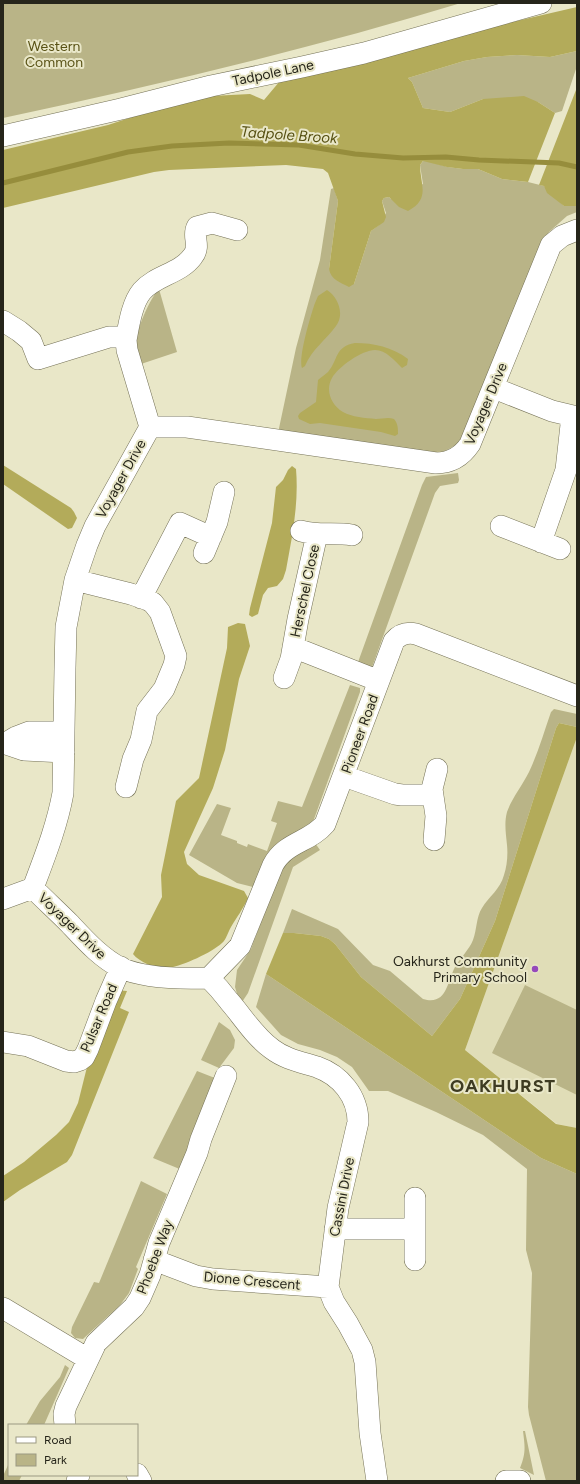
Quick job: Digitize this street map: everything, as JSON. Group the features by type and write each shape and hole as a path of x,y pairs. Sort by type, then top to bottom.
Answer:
{"street":[{"name":"Tadpole Lane","path":"3,136 121,110 211,86 302,68 364,53 541,3"},
{"path":"150,427 127,350 126,340 134,306 139,296 147,286 179,269 192,258 197,250 196,231 198,227 212,223 237,230"},
{"name":"Voyager Drive","path":"209,978 169,978 136,973 120,967 105,958 88,943 33,888 54,834 64,785 64,668 66,627 76,580 87,545 95,526 150,427 187,427 443,463 459,456 470,444 552,245 562,236 577,230"},
{"path":"3,321 31,341 38,359 109,337 118,337 126,340"},
{"path":"494,388 548,410 574,417 566,470 551,546 501,526"},
{"path":"141,598 180,523 207,545 217,522 224,492"},
{"name":"Herschel Close","path":"284,678 293,647 309,532 352,535"},
{"path":"76,580 148,600 156,606 176,656 164,689 147,711 141,740 133,759 126,787"},
{"name":"Pioneer Road","path":"209,978 240,946 273,865 279,855 318,831 325,824 394,641 403,634 413,633 577,696"},
{"name":"Herschel Close","path":"293,647 379,681"},
{"path":"5,743 24,750 64,742"},
{"path":"434,840 436,816 432,795 432,784 437,769"},
{"path":"344,776 395,794 432,795"},
{"path":"3,899 33,888"},
{"name":"Pulsar Road","path":"3,1042 28,1046 66,1061 74,1062 80,1060 84,1057 88,1049 120,967"},
{"name":"Cassini Drive","path":"209,978 257,1036 271,1049 291,1059 327,1071 344,1085 352,1097 358,1111 358,1122 342,1185 328,1287"},
{"name":"Phoebe Way","path":"65,1424 64,1414 66,1406 96,1343 137,1303 150,1275 159,1243 198,1153 201,1139 226,1076"},
{"path":"414,1198 415,1260"},
{"path":"335,1229 415,1229"},
{"name":"Dione Crescent","path":"154,1260 196,1276 213,1279 328,1287"},
{"path":"328,1287 334,1302 362,1350 366,1370 360,1391 376,1481"},
{"path":"3,1308 88,1359"},
{"path":"506,1481 520,1481"}],"shaded area":[{"path":"577,7 577,51 550,57 517,55 487,57 464,61 408,78 412,82 423,108 450,112 483,99 524,96 538,102 555,113 528,182 502,179 478,169 447,167 423,161 420,165 423,191 420,201 408,211 399,207 389,197 384,198 382,201 386,217 384,222 371,231 354,284 349,287 334,278 329,269 338,201 328,173 323,169 286,165 169,170 154,172 3,208 3,150 108,125 193,97 250,94 264,100 285,75"},
{"path":"576,90 577,206 564,206 547,193 544,186 539,185"},
{"path":"327,290 337,301 339,306 339,321 302,368 301,363 303,346 313,309 318,296"},
{"path":"355,343 376,345 396,351 408,359 407,365 402,368 390,356 379,350 364,353 345,364 335,374 329,387 330,397 339,409 350,415 376,419 394,419 398,430 398,434 395,436 381,432 320,423 310,424 299,419 298,416 300,413 316,402 318,380 328,372 343,347"},
{"path":"3,465 71,508 77,518 72,528 68,529 3,484"},
{"path":"292,466 296,469 297,495 291,545 286,570 283,579 277,586 268,588 263,595 258,614 252,617 249,615 250,608 272,523 276,487 283,480 288,470"},
{"path":"238,623 245,624 250,646 239,679 225,750 213,788 184,852 187,864 199,875 244,891 248,898 225,940 217,947 182,964 169,968 155,967 145,963 133,954 162,897 161,875 176,801 199,778 227,648 228,627"},
{"path":"559,723 577,727 577,737 465,1050 556,1124 577,1128 577,1174 541,1158 266,974 283,933 321,936 329,939 335,944 361,977 432,1036 460,999 495,921 556,728"},
{"name":"Oakhurst Community Primary School","path":"577,737 577,1128 557,1124 465,1050"},
{"path":"115,990 127,991 120,1008 129,1012 72,1155 67,1162 3,1202 3,1176 24,1162 69,1122 78,1103 88,1063"}],"green space":[{"name":"Western Common","path":"3,3 461,3 290,51 118,93 3,118"},
{"path":"577,51 577,66 562,111 555,113 538,102 483,99 450,112 423,108 412,82 408,78 464,61 487,57 517,55 550,57"},
{"path":"424,160 448,167 478,169 502,179 528,182 544,186 564,206 577,206 577,212 567,216 549,232 535,263 476,412 458,444 437,455 278,433 296,348 320,260 331,189 334,188 338,201 329,269 354,284 371,231 379,225 386,213 382,201 384,198 389,197 391,199 423,184 420,165"},
{"path":"159,289 177,352 138,365 136,346 137,334 148,306"},
{"path":"458,473 458,483 440,486 435,493 371,670 357,665 426,477"},
{"path":"350,685 360,688 360,692 313,822 253,887 237,883 189,855 217,804 231,808 221,835 237,841 237,843 247,847 248,844 267,851 277,823 271,821 278,801 302,807"},
{"path":"554,709 577,714 577,727 559,723 556,728 495,921 460,999 432,1036 361,977 335,944 329,939 321,936 283,933 292,909 338,929 373,965 390,971 423,999 431,1000 442,996 448,986 455,967 473,940 480,912 502,880 506,868 507,857 505,824 507,812 529,772 551,712"},
{"path":"315,843 320,850 293,867 248,993 242,1002 238,997 235,987 237,970 251,949 280,871 290,858"},
{"path":"266,974 541,1158 577,1174 577,1481 546,1481 529,1415 532,1273 526,1250 527,1169 483,1135 388,1091 369,1091 352,1067 337,1057 320,1050 298,1044 281,1035 256,1007"},
{"path":"525,985 577,1010 577,1095 492,1053"},
{"path":"219,1022 230,1030 235,1040 234,1048 219,1068 201,1060"},
{"path":"197,1071 220,1080 182,1170 153,1158"},
{"path":"141,1181 167,1194 136,1267 138,1269 129,1293 120,1305 83,1339 75,1338 71,1333 72,1327 94,1282 99,1283"},
{"path":"65,1365 69,1368 44,1424 27,1424 40,1401 60,1377"},
{"path":"523,1431 525,1431 534,1475 520,1468 524,1450"},
{"path":"8,1465 8,1476 22,1476 19,1481 3,1481 3,1476"}],"waterway":[{"name":"Tadpole Brook","path":"3,183 128,152 172,146 229,143 299,145 355,154 403,158 446,157 479,160 559,163 577,167"}],"place":[{"name":"Oakhurst Community Primary School","path":"535,969"}],"district":[{"name":"OAKHURST","path":"503,1086"}]}
